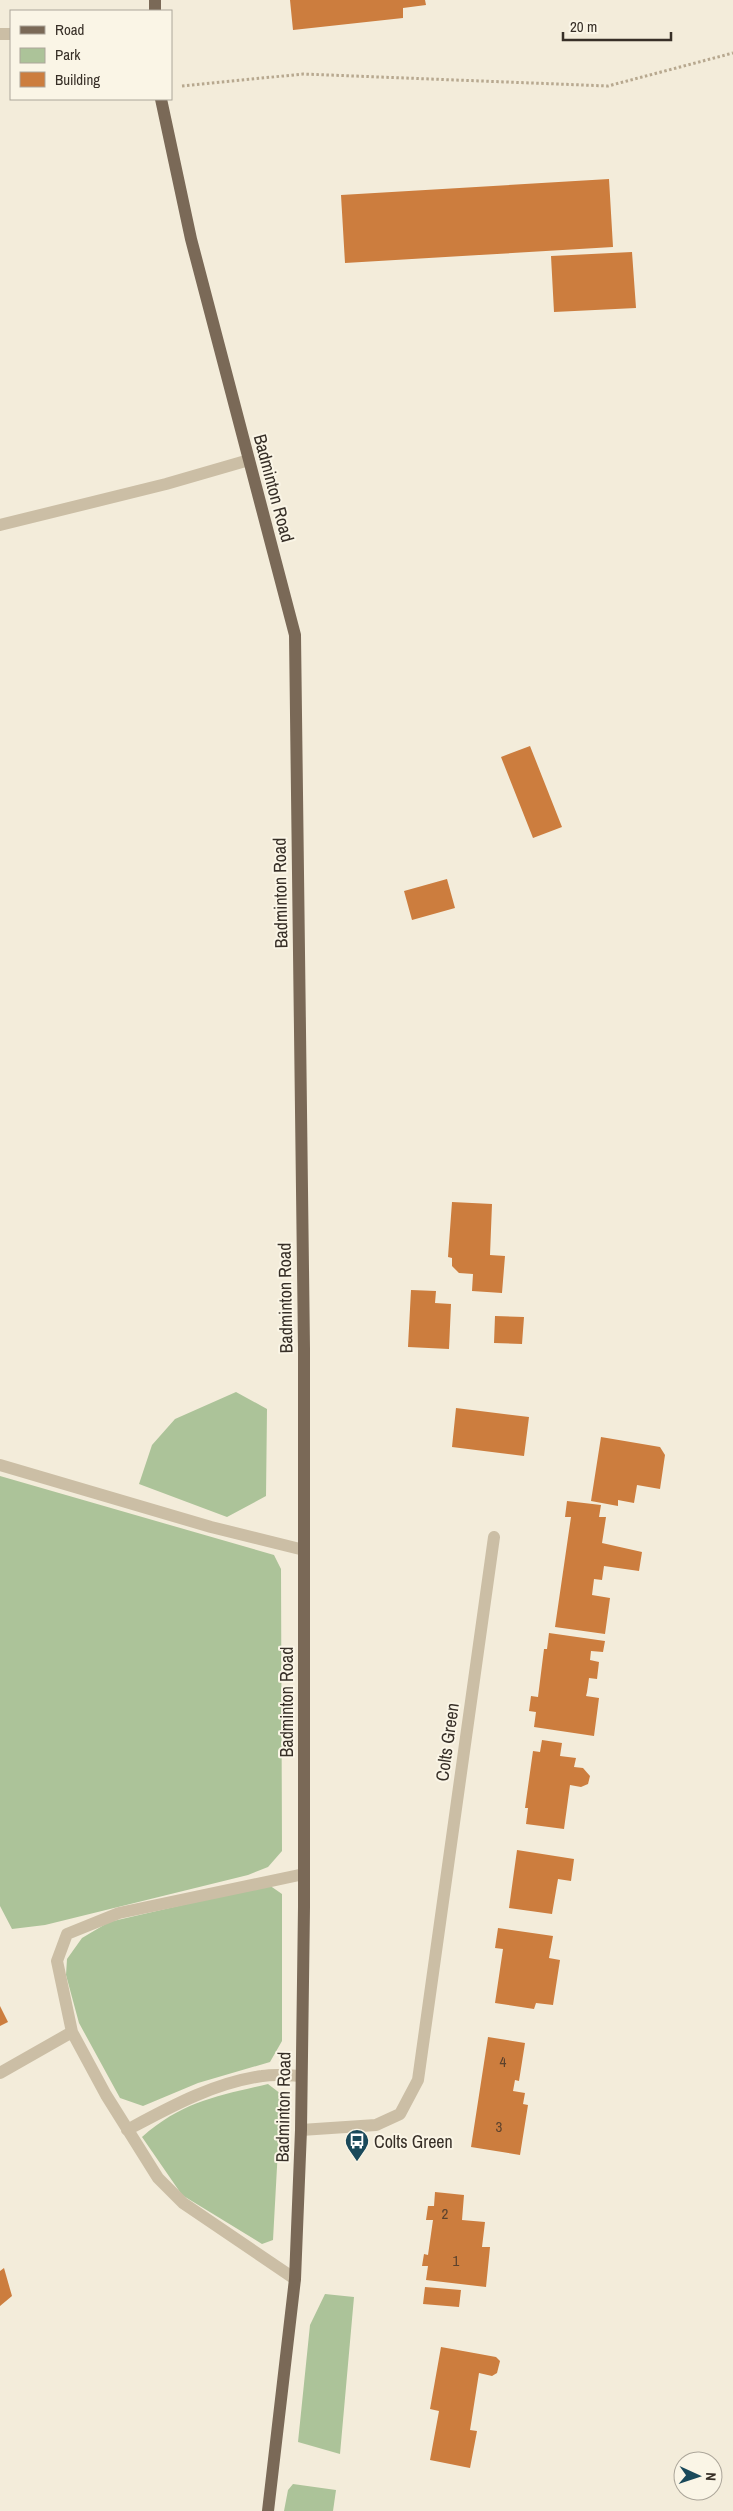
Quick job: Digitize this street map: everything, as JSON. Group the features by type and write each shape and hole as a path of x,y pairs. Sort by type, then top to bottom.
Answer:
{"main road":[{"name":"Badminton Road","path":"161,100 191,239 295,635 304,1348 304,1874 300,2076 301,2130 295,2279 268,2511"}],"street":[{"path":"0,525 166,484 249,460"},
{"path":"0,1465 211,1527 304,1550"},
{"name":"Colts Green","path":"301,2130 376,2125 400,2114 418,2080 494,1537"},
{"path":"295,2279 183,2203 158,2178 127,2130 72,2032 57,1961 67,1934 119,1913 304,1874"},
{"path":"0,2073 72,2032"},
{"path":"127,2130 189,2097 223,2086 262,2076 300,2076"}],"path":[{"path":"181,86 303,74 608,86 733,53"}],"green space":[{"path":"236,1392 267,1409 266,1496 227,1517 139,1484 152,1445 175,1419"},
{"path":"0,1476 274,1555 281,1569 282,1851 268,1867 248,1875 45,1925 12,1929 0,1906"},
{"path":"269,1885 282,1894 282,2041 270,2062 198,2083 143,2106 120,2098 79,2023 66,1975 67,1959 82,1938 109,1922"},
{"path":"268,2084 281,2094 273,2240 262,2244 182,2195 142,2137 172,2115 187,2108 217,2097"},
{"path":"325,2294 354,2297 340,2454 298,2442 310,2325"},
{"path":"293,2484 336,2490 333,2511 284,2511 288,2490"}],"building":[{"path":"290,0 425,0 426,5 403,8 403,18 293,30"},
{"path":"609,179 613,247 345,263 341,195"},
{"path":"632,252 636,308 554,312 551,256"},
{"path":"530,746 562,827 533,838 501,757"},
{"path":"447,879 455,908 412,920 404,891"},
{"path":"452,1202 492,1204 490,1255 505,1256 502,1293 472,1291 473,1274 459,1273 452,1266 452,1258 448,1257"},
{"path":"411,1290 436,1291 435,1303 451,1304 449,1349 408,1347"},
{"path":"495,1316 524,1317 522,1344 494,1343"},
{"path":"456,1408 529,1417 524,1456 452,1447"},
{"path":"601,1437 660,1447 665,1455 660,1489 637,1485 634,1503 618,1500 618,1506 591,1501"},
{"path":"567,1501 601,1505 599,1517 606,1517 602,1543 642,1552 639,1571 604,1566 602,1580 594,1579 592,1595 610,1598 605,1634 555,1627 571,1517 565,1517"},
{"path":"549,1633 605,1641 603,1652 591,1651 590,1660 599,1662 597,1679 589,1678 586,1696 599,1698 594,1736 534,1727 536,1712 529,1711 531,1696 538,1697 544,1649 547,1649"},
{"path":"542,1740 562,1743 560,1756 576,1758 574,1767 583,1768 590,1776 588,1784 581,1787 570,1785 564,1829 526,1824 528,1808 525,1808 533,1751 540,1752"},
{"path":"517,1850 574,1859 571,1881 558,1879 552,1914 509,1908"},
{"path":"498,1928 553,1936 549,1958 560,1960 553,2005 536,2003 534,2009 495,2003 503,1949 495,1948"},
{"path":"0,2006 8,2022 0,2026"},
{"path":"488,2037 525,2043 519,2081 515,2080 513,2091 525,2093 523,2104 528,2105 520,2155 471,2147"},
{"path":"435,2192 464,2195 462,2220 485,2222 482,2247 490,2247 486,2287 426,2280 428,2266 422,2266 424,2254 428,2255 433,2220 426,2220 428,2206 434,2206"},
{"path":"4,2268 12,2296 0,2306 0,2271"},
{"path":"425,2287 461,2290 459,2307 423,2304"},
{"path":"441,2347 496,2357 500,2361 497,2373 492,2376 479,2373 470,2430 477,2431 470,2468 430,2460 439,2411 430,2409"}],"place":[{"name":"Colts Green","path":"357,2162"}]}
